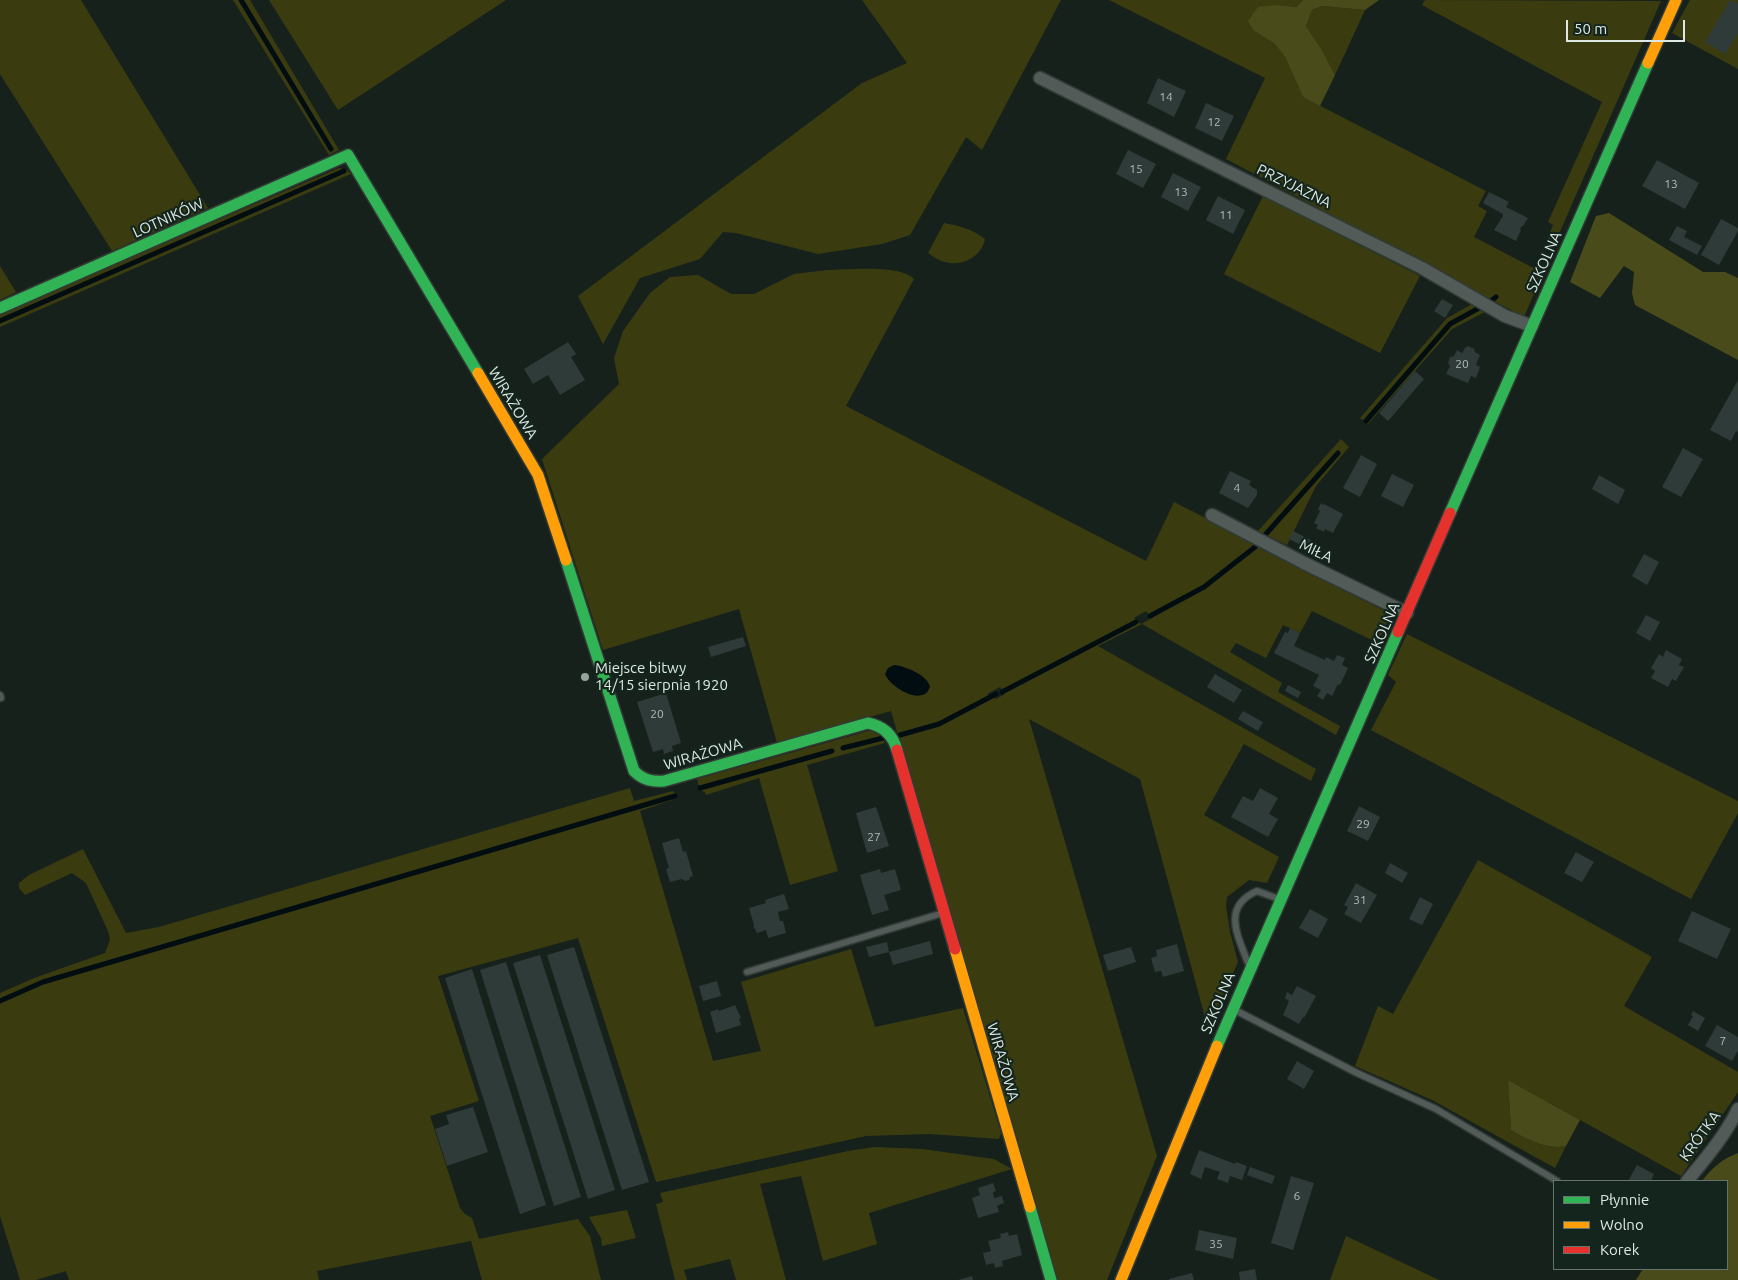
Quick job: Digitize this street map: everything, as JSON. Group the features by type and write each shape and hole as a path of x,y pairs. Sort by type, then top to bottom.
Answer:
{"street":[{"name":"SZKOLNA","path":"1121,1280 1250,967 1676,0"},
{"name":"PRZYJAZNA","path":"1040,78 1422,268 1505,316 1532,326"},
{"name":"LOTNIKÓW","path":"0,308 348,155"},
{"name":"WIRAŻOWA","path":"348,155 538,475 634,771 644,779 652,782 664,781 868,723 879,724 887,729 896,745 943,913 1051,1280"},
{"name":"MIŁA","path":"1212,515 1304,564 1407,613"},
{"name":"KRÓTKA","path":"1688,1180 1716,1146 1730,1126 1738,1109"}],"lane":[{"path":"1250,967 1235,926 1235,916 1239,904 1248,895 1257,891 1280,899"},
{"path":"747,972 943,913"},
{"path":"1232,1009 1357,1073 1436,1109 1555,1180"}],"shaded area":[{"path":"0,0 81,0 208,208 112,251 0,74"},
{"path":"233,0 250,0 339,150 329,155"},
{"path":"269,0 506,0 338,110"},
{"path":"862,0 1061,0 982,150 966,137 910,235 882,244 818,254 736,233 723,232 700,259 640,278 603,344 578,296 862,83 907,63"},
{"path":"1109,0 1303,0 1296,7 1279,5 1254,31 1275,44 1285,57 1303,97 1486,191 1478,206 1487,211 1474,237 1543,273 1524,317 1226,159 1265,78"},
{"path":"1425,0 1661,1 1555,243 1547,240 1553,225 1548,222 1602,102 1422,5"},
{"path":"1690,0 1738,0 1738,69 1672,33"},
{"path":"1322,6 1365,10 1335,75 1322,50 1306,26 1312,10"},
{"path":"339,168 347,170 351,174 0,327 0,313"},
{"path":"1263,196 1420,276 1380,353 1224,274"},
{"path":"944,223 966,228 985,239 976,255 965,261 952,263 938,260 928,253"},
{"path":"0,266 16,292 0,300"},
{"path":"873,269 897,271 907,274 914,279 846,406 1146,561 1174,502 1247,539 1263,550 1385,611 1389,617 1378,643 1312,611 1300,633 1283,625 1266,658 1236,643 1230,652 1282,683 1278,692 1340,726 1336,735 1142,624 1098,646 1316,769 1311,781 1244,744 1204,815 1279,857 1267,883 1249,880 1227,897 1226,906 1230,932 1238,962 1208,1028 1140,779 1029,719 1157,1156 1107,1280 1057,1280 891,711 777,743 739,609 603,650 542,459 619,384 614,358 623,331 650,293 670,277 698,275 731,294 754,294 794,274 827,270","holes":["1146,611 1152,618 1141,624 1134,618","1000,687 1005,694 996,699 987,694"]},
{"path":"1474,303 1487,311 1452,329 1368,424 1360,418 1447,318"},
{"path":"1341,439 1349,447 1316,486 1287,545 1258,531"},
{"path":"1407,634 1738,801 1738,813 1691,899 1371,730 1396,682 1388,675"},
{"path":"894,665 910,669 921,675 930,687 927,692 917,696 896,687 885,674 888,668"},
{"path":"872,730 879,731 885,743 807,765 838,871 790,885 759,778 706,795 705,792 700,790 697,779"},
{"path":"630,788 634,801 673,791 675,793 672,800 640,811 713,1061 761,1051 741,982 851,949 875,1027 963,1008 1001,1133 999,1139 930,1134 866,1136 656,1182 578,938 438,976 479,1101 430,1116 460,1208 472,1218 479,1239 578,1219 590,1236 601,1280 482,1280 471,1241 317,1271 319,1280 69,1280 66,1271 36,1280 20,1280 0,1216 0,993 34,978 105,953 110,940 108,931 86,883 72,873 25,895 19,888 19,883 29,875 83,849 126,933 159,927"},
{"path":"1478,860 1652,957 1624,1006 1738,1072 1738,1092 1681,1176 1508,1080 1511,1130 1531,1141 1552,1147 1566,1146 1555,1168 1432,1100 1355,1066 1378,1006 1393,1014"},
{"path":"874,1147 922,1149 994,1159 1012,1169 869,1213 877,1244 823,1261 801,1176 760,1184 786,1280 736,1280 730,1259 684,1270 687,1280 675,1280 656,1204 663,1202 660,1193 848,1151"},
{"path":"627,1210 636,1238 602,1246 601,1238 589,1217"},
{"path":"1346,1236 1439,1280 1330,1280"}],"green space":[{"path":"1303,0 1379,0 1365,10 1322,6 1312,10 1306,26 1322,50 1335,75 1320,106 1303,97 1285,57 1275,44 1254,31 1248,21 1258,7 1279,5 1296,7"},
{"path":"1609,213 1703,272 1725,272 1738,278 1738,360 1635,305 1632,293 1634,272 1624,266 1600,298 1570,282 1596,216"},
{"path":"1508,1080 1580,1120 1566,1146 1552,1147 1531,1141 1511,1130"},
{"path":"1738,1153 1738,1280 1636,1280 1642,1270 1728,1270 1728,1180 1703,1180 1718,1164"}],"building":[{"path":"1730,0 1738,4 1738,33 1725,54 1705,42"},
{"path":"1158,78 1186,91 1174,117 1147,103"},
{"path":"1206,103 1234,116 1222,141 1195,128"},
{"path":"1128,150 1156,164 1143,188 1116,174"},
{"path":"1657,160 1699,183 1685,209 1642,186"},
{"path":"1173,173 1201,187 1188,211 1161,197"},
{"path":"1489,192 1509,202 1506,207 1528,218 1520,229 1516,241 1494,230 1503,214 1483,203"},
{"path":"1218,196 1245,210 1233,234 1206,220"},
{"path":"1721,219 1738,228 1738,231 1719,265 1701,255"},
{"path":"1677,226 1687,231 1684,237 1702,246 1697,255 1669,240"},
{"path":"1442,299 1453,305 1445,318 1434,311"},
{"path":"568,342 576,354 571,357 585,380 560,395 548,375 533,384 524,369"},
{"path":"1468,346 1480,355 1476,365 1480,367 1476,378 1471,376 1468,383 1446,374 1450,366 1448,363 1450,357 1454,356 1457,350 1462,353"},
{"path":"1415,371 1424,379 1388,421 1379,413"},
{"path":"1738,380 1738,432 1736,431 1731,441 1710,430"},
{"path":"1683,448 1703,459 1681,497 1662,487"},
{"path":"1361,455 1377,464 1360,497 1343,488"},
{"path":"1230,471 1251,481 1249,485 1257,490 1257,495 1248,508 1219,493"},
{"path":"1392,474 1414,485 1403,507 1381,496"},
{"path":"1599,475 1625,490 1618,504 1592,489"},
{"path":"1321,503 1343,514 1333,533 1325,529 1324,532 1316,528 1318,525 1314,523 1320,511 1318,509"},
{"path":"1293,531 1311,540 1307,548 1289,539"},
{"path":"1644,554 1659,562 1647,585 1632,576"},
{"path":"1646,615 1660,622 1650,641 1636,633"},
{"path":"1290,628 1300,633 1294,646 1325,660 1326,657 1334,661 1337,655 1345,658 1342,665 1348,668 1332,696 1327,693 1323,700 1317,696 1321,690 1313,686 1319,675 1274,653 1285,632 1288,633"},
{"path":"743,637 746,646 711,657 708,647"},
{"path":"1666,650 1682,659 1679,665 1684,667 1676,681 1672,679 1668,687 1651,678 1655,671 1651,668 1659,654 1663,657"},
{"path":"1215,674 1242,690 1234,703 1207,687"},
{"path":"1288,685 1301,692 1298,698 1285,691"},
{"path":"666,693 681,743 672,746 673,751 664,754 663,749 653,752 637,702"},
{"path":"1243,711 1263,722 1258,731 1238,719"},
{"path":"1260,788 1278,798 1269,814 1278,819 1268,837 1231,817 1243,796 1253,801"},
{"path":"1359,806 1380,817 1368,841 1347,831"},
{"path":"876,807 889,846 867,853 856,813"},
{"path":"679,838 683,852 686,851 693,876 689,880 685,881 682,879 670,882 666,869 669,868 662,843"},
{"path":"1576,852 1594,862 1582,882 1564,873"},
{"path":"1390,863 1408,873 1402,883 1385,873"},
{"path":"880,869 881,873 895,869 901,890 884,895 889,910 872,915 860,875"},
{"path":"1356,883 1377,895 1361,923 1344,914 1348,907 1344,905"},
{"path":"784,894 789,909 778,912 786,933 768,938 766,930 757,933 753,926 749,908 766,903 765,900"},
{"path":"1420,897 1433,904 1422,925 1409,919"},
{"path":"1310,909 1328,919 1318,938 1299,928"},
{"path":"1692,911 1731,929 1717,959 1678,941"},
{"path":"930,941 933,954 893,965 889,952"},
{"path":"887,942 889,952 869,957 866,947"},
{"path":"1177,944 1184,971 1163,977 1161,971 1155,972 1151,958 1157,956 1156,950"},
{"path":"574,947 649,1182 622,1190 547,955"},
{"path":"1131,947 1136,962 1108,971 1103,955"},
{"path":"540,955 615,1190 588,1199 513,963"},
{"path":"506,962 581,1197 554,1206 480,970"},
{"path":"472,969 546,1205 520,1214 445,978"},
{"path":"717,981 721,996 703,1001 699,986"},
{"path":"1297,986 1316,996 1299,1024 1283,1015 1289,1001 1285,998 1287,992 1292,995"},
{"path":"735,1005 741,1018 739,1019 741,1025 716,1033 710,1012"},
{"path":"1693,1011 1705,1018 1698,1031 1688,1025 1693,1016 1691,1015"},
{"path":"1717,1025 1738,1037 1738,1051 1732,1061 1705,1046"},
{"path":"1297,1061 1314,1071 1304,1089 1287,1079"},
{"path":"473,1107 488,1152 447,1166 435,1129 449,1124 446,1115"},
{"path":"1199,1150 1235,1164 1236,1162 1247,1166 1242,1180 1230,1176 1228,1183 1217,1179 1220,1172 1205,1167 1201,1179 1190,1174"},
{"path":"1637,1165 1654,1174 1651,1180 1629,1180"},
{"path":"1250,1167 1275,1176 1272,1184 1247,1175"},
{"path":"1291,1176 1314,1183 1293,1250 1271,1243"},
{"path":"993,1183 996,1191 993,1192 994,1198 1002,1196 1004,1203 997,1206 999,1212 978,1218 972,1198 980,1195 978,1188"},
{"path":"1199,1230 1237,1238 1233,1259 1195,1250"},
{"path":"1008,1232 1009,1236 1017,1234 1022,1255 1002,1261 1003,1266 995,1268 994,1263 986,1265 983,1253 991,1251 988,1241 1001,1238 1000,1234"},
{"path":"1255,1269 1257,1280 1240,1280 1239,1272"},
{"path":"1192,1273 1194,1280 1169,1280 1169,1279"},
{"path":"972,1276 973,1280 958,1280"}],"waterway":[{"path":"241,0 331,149"},
{"path":"0,321 344,171"},
{"path":"1492,300 1496,297"},
{"path":"1366,421 1450,324 1479,308"},
{"path":"1265,535 1338,453"},
{"path":"1150,616 1204,587 1255,547"},
{"path":"1002,692 1136,622"},
{"path":"900,735 939,724 996,694"},
{"path":"843,748 883,738"},
{"path":"700,788 832,751"},
{"path":"0,1001 43,982 675,796"}],"traffic: fast":[{"path":"1450,513 1648,63"},
{"path":"0,308 348,155 478,373"},
{"path":"566,560 634,771 644,778 652,781 664,781 868,723 878,726 887,732 897,750"},
{"path":"1217,1046 1398,632"},
{"path":"1030,1207 1051,1280"}],"traffic: slow":[{"path":"1648,63 1676,0"},
{"path":"478,373 538,475 566,560"},
{"path":"955,949 1030,1207"},
{"path":"1121,1280 1217,1046"}],"traffic: jam":[{"path":"1398,632 1450,513"},
{"path":"897,750 955,949"}],"place":[{"name":"Miejsce bitwy 14/15 sierpnia 1920","path":"585,677"}]}
